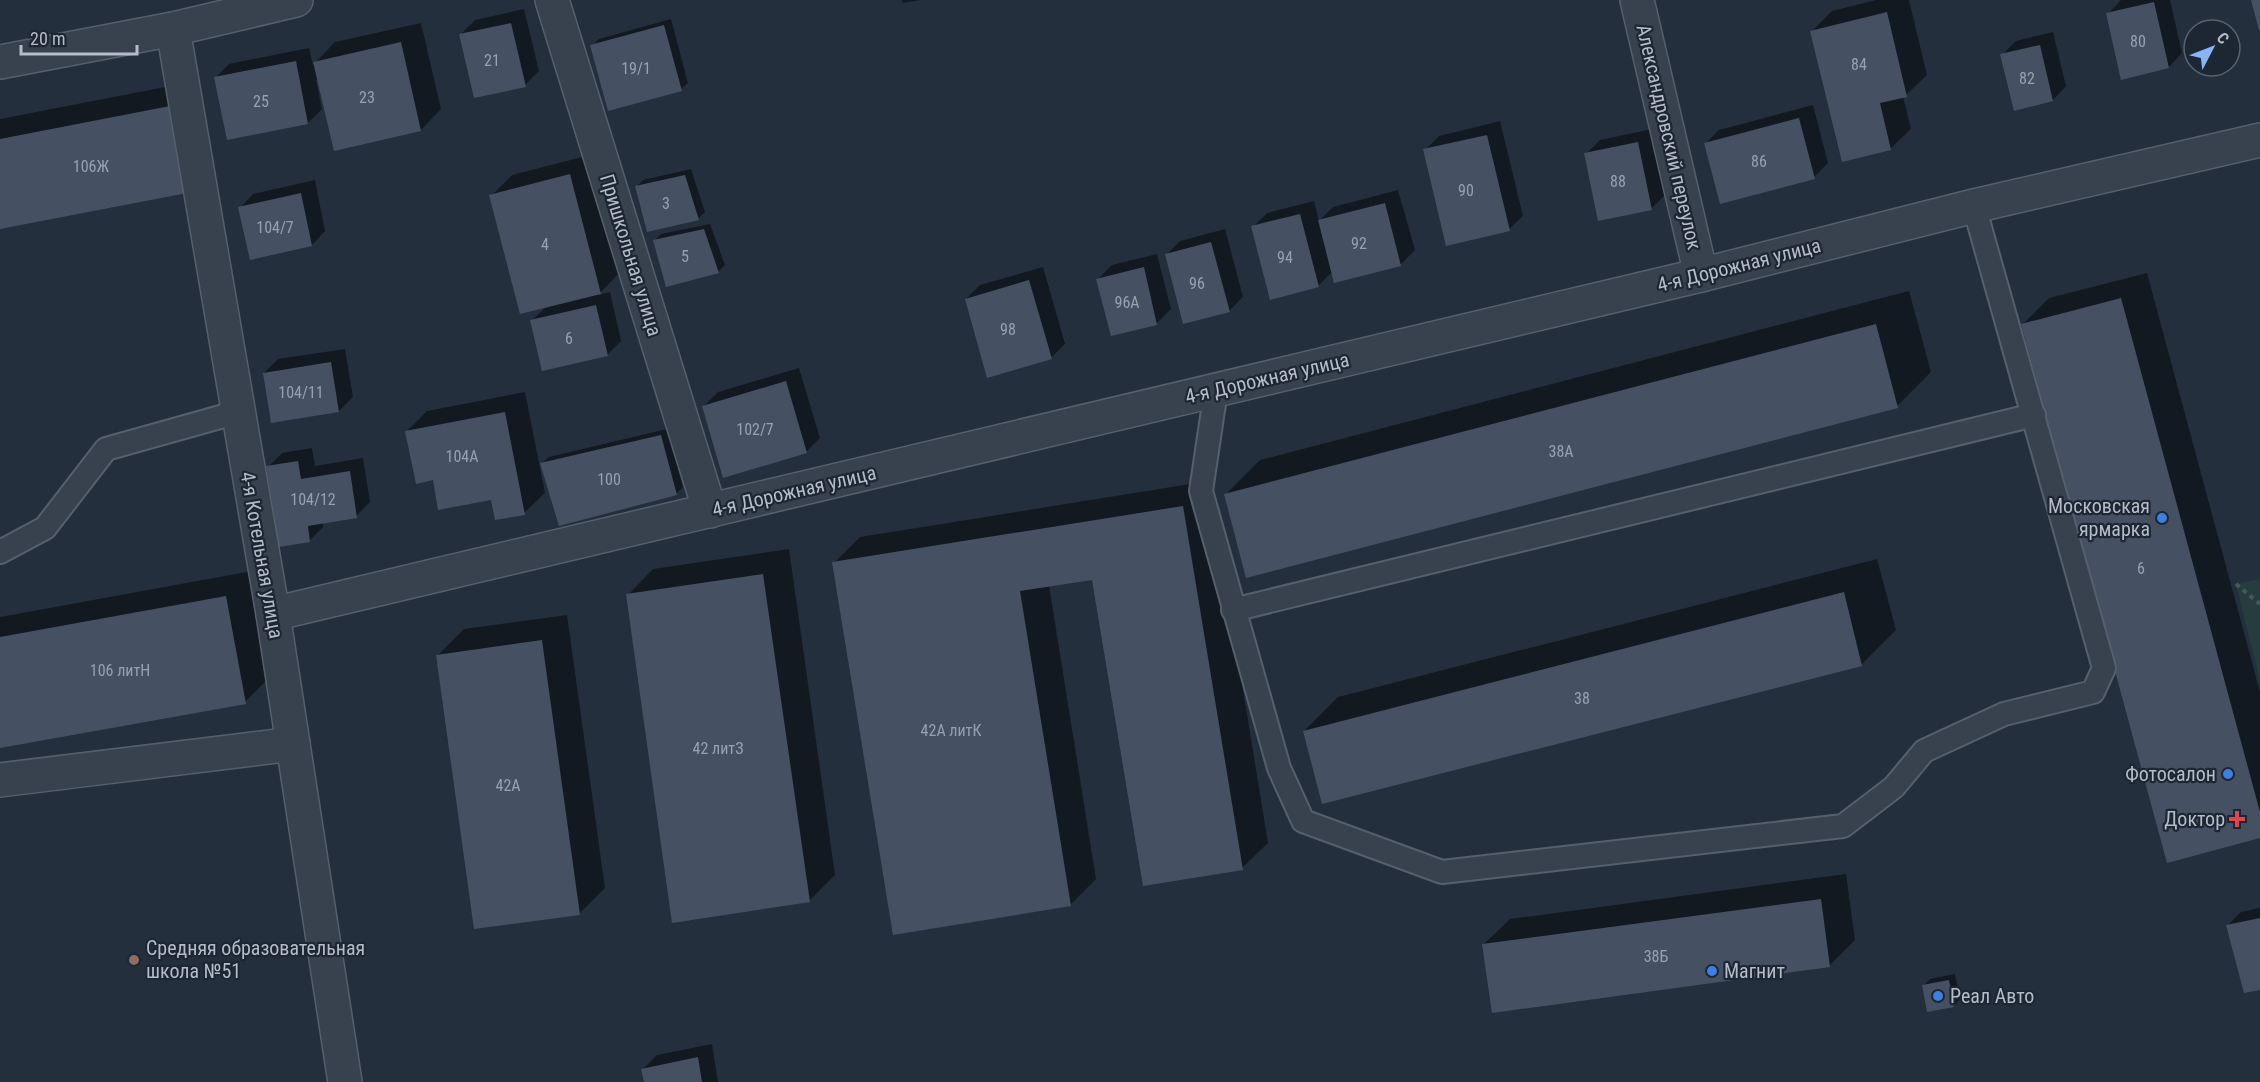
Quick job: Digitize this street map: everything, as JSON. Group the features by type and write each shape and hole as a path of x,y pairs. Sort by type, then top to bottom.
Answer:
{"street":[{"path":"0,62 173,28 296,0"},
{"name":"Пришкольная улица","path":"552,0 710,510"},
{"name":"Александровский переулок","path":"1637,0 1701,275"},
{"name":"4-я Котельная улица","path":"173,28 273,615 345,1082"},
{"name":"4-я Дорожная улица","path":"273,615 1701,275 1974,206 2260,141"},
{"path":"0,780 293,744"}],"lane":[{"path":"1216,390 1200,491 1279,768 1303,821 1442,872 1843,826 1894,787 1923,751 2004,714 2093,692 2104,668 1974,206"},
{"path":"0,552 45,528 106,449 238,412"},
{"path":"1233,610 2034,415"}],"path":[{"path":"2236,585 2260,603"}],"green space":[{"path":"2260,579 2260,681 2236,584"}],"building":[{"path":"2251,0 2260,0 2260,30 2259,30"},
{"path":"2154,2 2169,68 2121,80 2106,13"},
{"path":"1887,12 1907,97 1880,103 1891,150 1842,162 1810,31"},
{"path":"511,23 526,87 474,98 459,34"},
{"path":"664,25 682,91 608,111 590,45"},
{"path":"401,42 421,131 334,151 313,62"},
{"path":"2040,45 2053,101 2014,111 2000,54"},
{"path":"296,61 308,124 227,140 214,77"},
{"path":"170,106 187,193 0,229 0,139"},
{"path":"1799,118 1815,179 1720,204 1704,143"},
{"path":"1487,135 1510,231 1446,246 1423,149"},
{"path":"1638,142 1652,210 1598,221 1584,153"},
{"path":"570,174 601,294 520,314 489,195"},
{"path":"685,175 699,220 647,232 635,186"},
{"path":"301,193 312,246 250,260 238,207"},
{"path":"1385,203 1401,266 1334,283 1318,220"},
{"path":"1300,214 1319,287 1270,300 1251,226"},
{"path":"704,229 719,273 666,287 653,240"},
{"path":"1211,242 1230,312 1183,324 1165,254"},
{"path":"1144,267 1157,325 1111,336 1096,279"},
{"path":"1029,280 1052,359 987,378 965,299"},
{"path":"2121,298 2260,812 2260,838 2167,863 2021,324"},
{"path":"596,305 608,356 542,371 530,320"},
{"path":"1876,324 1898,408 1246,578 1224,494"},
{"path":"331,362 339,412 271,423 263,373"},
{"path":"786,381 807,453 723,478 702,406"},
{"path":"505,412 525,515 495,520 491,500 438,510 433,480 416,484 405,431"},
{"path":"661,435 677,495 559,526 540,463"},
{"path":"298,461 301,479 350,471 357,518 308,526 310,542 279,547 266,466"},
{"path":"1183,506 1243,870 1143,886 1092,580 1020,591 1071,906 893,935 832,562"},
{"path":"763,574 810,902 672,923 626,594"},
{"path":"1844,592 1862,666 1322,804 1303,731"},
{"path":"226,596 246,704 0,748 0,637"},
{"path":"542,640 580,915 474,929 436,655"},
{"path":"1821,899 1830,967 1492,1013 1482,944"},
{"path":"2260,918 2260,990 2244,993 2226,925"},
{"name":"Реал Авто","path":"1949,980 1954,1007 1927,1012 1922,985"},
{"path":"698,1057 702,1082 644,1082 641,1069"}],"place":[{"name":"Московская ярмарка","path":"2162,518"},
{"name":"Фотосалон","path":"2228,774"},
{"name":"Доктор","path":"2237,819"},
{"name":"Средняя образовательная школа №51","path":"134,960"},
{"name":"Магнит","path":"1712,971"},
{"name":"Реал Авто","path":"1938,996"}]}
